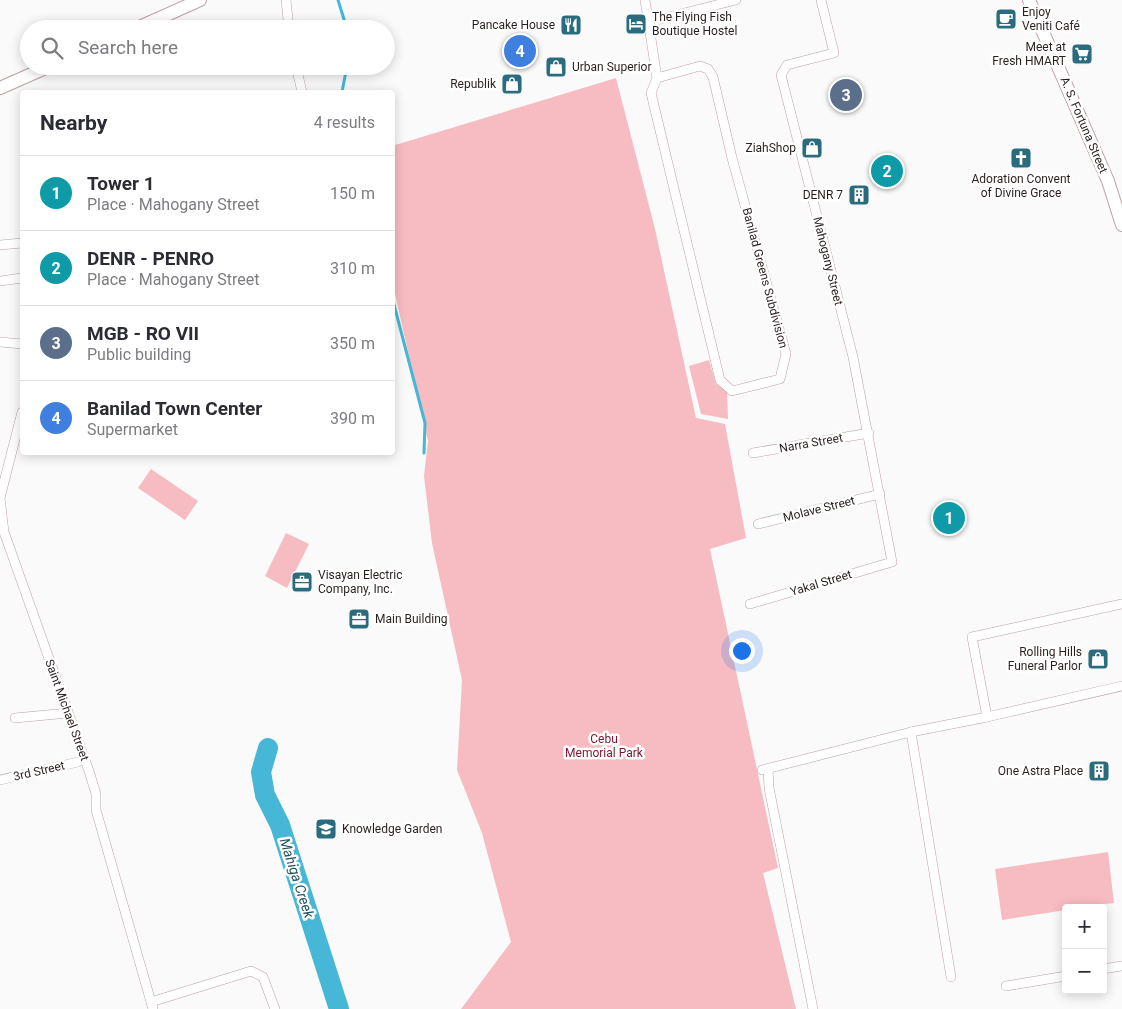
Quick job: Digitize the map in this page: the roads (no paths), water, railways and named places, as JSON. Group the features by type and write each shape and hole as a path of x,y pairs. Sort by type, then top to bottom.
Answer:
{"main road":[{"path":"155,20 200,0"},
{"name":"A. S. Fortuna Street","path":"1029,0 1108,181 1122,225"},
{"path":"0,88 30,75"}],"street":[{"path":"286,0 288,20"},
{"path":"644,0 657,78"},
{"path":"649,22 736,0"},
{"name":"Mahogany Street","path":"821,0 834,53 787,65 780,75 853,357 869,433 892,562"},
{"name":"Banilad Greens Subdivision","path":"700,66 708,70 713,78 732,158 786,354 780,379 732,391 720,380 651,92 657,78 700,66"},
{"path":"298,75 302,90"},
{"path":"0,245 20,243"},
{"path":"0,281 20,278"},
{"path":"0,342 20,344"},
{"name":"Saint Michael Street","path":"20,420 0,498 2,520 96,794 96,810 152,1006"},
{"name":"Narra Street","path":"754,453 869,433"},
{"name":"Molave Street","path":"758,524 880,494"},
{"name":"Yakal Street","path":"750,604 892,562"},
{"path":"987,717 972,637 1122,604"},
{"path":"813,1009 765,769 910,732 987,717 1122,686"},
{"path":"15,718 68,713"},
{"path":"910,732 952,977"},
{"name":"3rd Street","path":"0,780 78,762"},
{"path":"1107,968 1122,966"},
{"path":"152,1006 251,971 263,977 275,1009"},
{"path":"1006,986 1062,977"}],"waterway":[{"name":"Mahiga Creek","path":"338,0 344,20"},
{"name":"Mahiga Creek","path":"342,90 345,75"},
{"name":"Mahiga Creek","path":"395,308 425,423 424,453"},
{"name":"Mahiga Creek","path":"268,748 261,772 265,795 280,825 339,1009"}],"place":[{"name":"Enjoy Veniti Café","path":"1006,19"},
{"name":"The Flying Fish Boutique Hostel","path":"636,24"},
{"name":"Pancake House","path":"571,25"},
{"name":"Banilad Town Center","path":"520,51"},
{"name":"Meet at Fresh HMART","path":"1082,54"},
{"name":"Urban Superior","path":"556,67"},
{"name":"Republik","path":"512,84"},
{"name":"MGB - RO VII","path":"846,95"},
{"name":"ZiahShop","path":"812,148"},
{"name":"Adoration Convent of Divine Grace","path":"1021,158"},
{"name":"DENR - PENRO","path":"887,171"},
{"name":"DENR 7","path":"859,195"},
{"name":"Tower 1","path":"949,518"},
{"name":"Visayan Electric Company, Inc.","path":"302,582"},
{"name":"Main Building","path":"359,619"},
{"name":"Rolling Hills Funeral Parlor","path":"1098,659"},
{"name":"One Astra Place","path":"1099,771"},
{"name":"Knowledge Garden","path":"326,829"}],"park label":[{"name":"Cebu Memorial Park","path":"604,746"}]}
